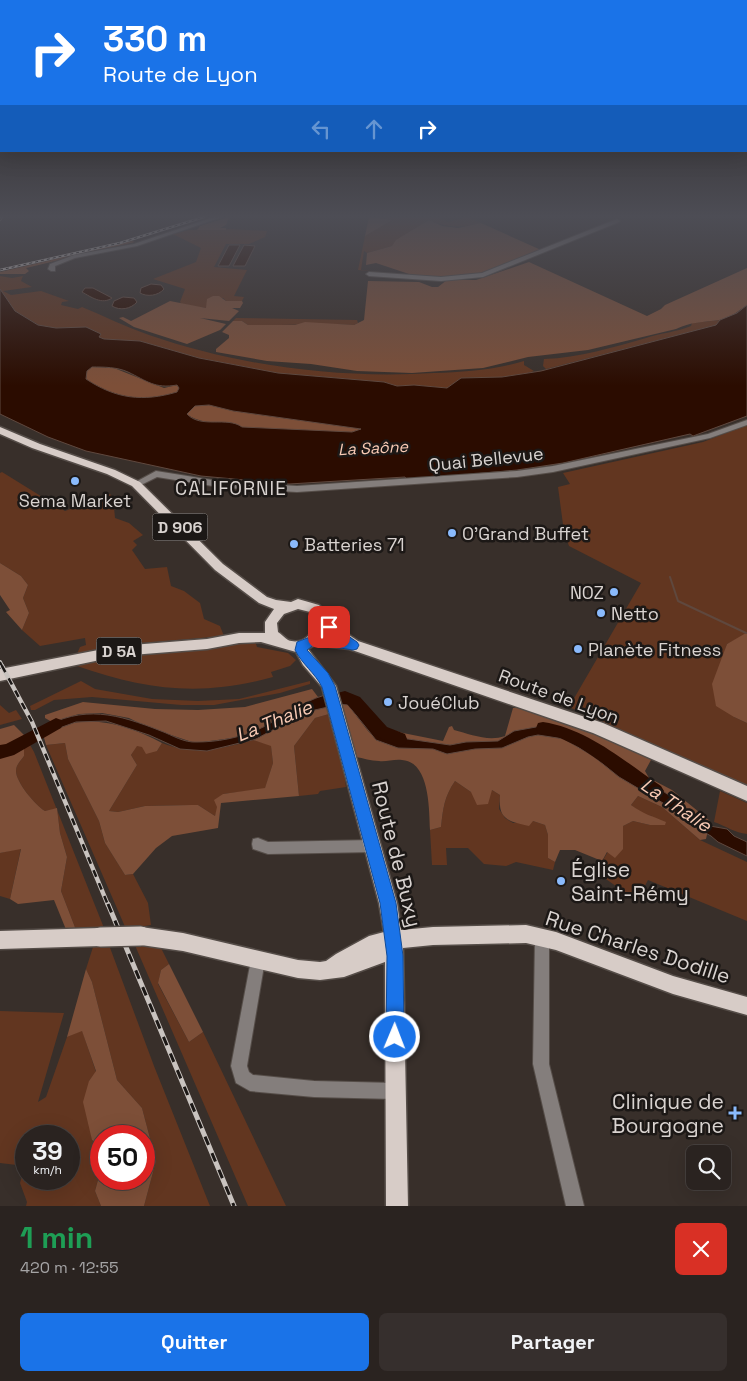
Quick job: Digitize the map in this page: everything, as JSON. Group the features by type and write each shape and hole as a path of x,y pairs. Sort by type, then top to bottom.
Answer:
{"main road":[{"name":"D 906","path":"0,430 36,446 112,472 136,484 219,567 263,600 275,605 290,606"},
{"name":"D 906","path":"263,600 272,620"},
{"path":"306,605 319,613 323,623 321,632 315,640 301,646 292,646 276,640 272,634 272,620 280,610 290,606 306,605"},
{"name":"D 5A","path":"0,675 105,653 206,644 239,638 260,631 269,625 272,620"},
{"name":"Route de Lyon","path":"323,623 353,645 384,658 557,713 598,728 747,794"},
{"name":"D 5A","path":"239,638 268,638 276,640"},
{"name":"Route de Lyon","path":"315,640 353,645"},
{"name":"Route de Buxy","path":"301,646 302,654 318,670 329,686 388,903 394,940 394,1091 397,1206"},
{"name":"Rue Charles Dodille","path":"394,940 433,936 514,934 542,937 673,985 747,1006"},
{"path":"0,940 141,936 183,942 298,969 320,971 344,968 378,957 394,940"}],"street":[{"path":"369,274 462,279 487,273"},
{"name":"Quai Bellevue","path":"136,484 156,474 218,484 284,489 428,482 517,474 553,469 710,436 747,422"},
{"path":"258,844 268,848 373,846"},
{"path":"542,937 541,1064 575,1206"},
{"path":"258,960 239,1066 242,1077 250,1083 314,1089 394,1091"}],"shaded area":[{"path":"0,273 26,273 25,274"},
{"path":"167,273 245,273 234,296 244,297 242,301 226,301 223,298 208,304 206,308 182,305 180,302 185,289 153,279"},
{"path":"407,273 482,273 444,278 415,276"},
{"path":"496,273 554,273 647,316 665,305 735,273 747,273 747,305 723,319 692,324 588,350 528,357 483,368 412,373 357,371 311,364 267,361 216,352 216,349 229,338 229,335 222,332 233,321 242,321 248,325 295,325 305,322 354,325 364,320 368,281 419,282 432,287 438,287 447,280 476,280"},
{"path":"0,276 12,278 23,276 21,281 32,287 3,291 11,295 41,291 69,301 62,302 61,305 78,309 82,307 149,335 183,346 253,362 325,372 398,374 479,370 502,367 524,361 524,365 534,371 502,377 461,378 447,388 414,385 397,386 384,382 278,373 199,358 140,341 104,339 99,337 101,334 86,327 56,328 39,325 15,311 0,289"},
{"path":"219,296 226,301 242,301 243,303 240,308 232,308 239,311 229,321 200,318 226,324 220,330 187,344 134,327 119,318 123,317 131,321 170,301 206,308 207,299"},
{"path":"236,318 357,320 358,323 354,325 248,325 242,321 233,321"},
{"path":"720,320 716,325 546,369 543,366 544,359 596,352 680,330 691,326 692,323"},
{"path":"92,367 114,368 164,388 177,385 179,388 177,392 153,397 141,398 119,395 86,379 87,371"},
{"path":"209,405 233,411 363,429 352,432 337,432 239,427 198,420 187,414 195,406"},
{"path":"747,425 747,634 727,644 721,663 734,717 747,723 747,787 569,707 641,583 569,546 564,532 558,487 570,484 563,473 703,442"},
{"path":"2,472 65,511 110,494 113,497 115,518 129,523 143,535 133,541 137,545 132,550 145,569 167,567 171,586 184,591 200,603 204,619 220,626 224,636 130,644 77,654 80,647 86,645 85,638 40,646 22,630 29,613 23,598 28,585 21,576 0,563 0,473"},
{"path":"0,563 21,576 28,585 23,598 29,613 22,630 6,612 10,610 0,595"},
{"path":"746,633 747,723 716,706 712,684 727,644"},
{"path":"255,641 257,647 288,653 296,660 290,666 271,672 273,677 222,687 198,689 174,688 126,681 77,666 80,662 102,658"},
{"path":"81,681 95,689 152,699 198,701 239,699 310,681 310,684 280,693 214,705 181,705 92,697 54,700 35,710 31,710 30,706"},
{"path":"312,689 318,697 254,732 232,738 195,743 147,727 129,718 102,713 79,714 52,722 45,718 45,715 83,702 155,709 198,710 245,707"},
{"path":"344,703 348,705 368,731 380,742 382,727 443,741 449,727 452,726 454,730 473,735 499,738 505,736 513,708 527,707 637,749 651,760 645,771 649,778 672,790 710,821 706,839 700,840 662,807 638,796 631,805 644,813 666,822 665,825 650,825 633,821 623,826 623,849 615,858 607,852 602,861 575,850 560,850 555,862 548,858 548,835 545,825 533,821 529,826 506,818 502,814 500,795 492,790 488,804 477,805 471,792 455,781 446,798 441,827 430,830 426,788 423,777 418,769 411,763 402,760 376,761 356,757 337,704"},
{"path":"0,705 9,713 16,710 22,719 0,725"},
{"path":"328,707 329,714 315,718 294,746 299,796 221,803 218,828 172,836 156,848 133,874 125,875 105,843 99,821 68,759 65,743 46,745 43,734 58,727 88,721 119,725 148,736 162,743 157,751 146,754 142,747 137,746 131,755 137,765 109,811 118,812 145,806 198,805 215,816 217,807 214,800 223,794 265,788 273,763 271,746 253,740 311,710"},
{"path":"329,714 342,759 346,787 320,791 318,794 299,796 294,746 315,718"},
{"path":"14,725 26,737 0,749 0,729"},
{"path":"253,740 271,745 273,763 265,789 223,794 215,816 198,805 145,806 118,812 109,811 137,765 131,755 137,745 157,751 162,743 185,749 208,750"},
{"path":"29,743 57,809 45,811 31,799 19,781 16,771 17,766 24,756 24,746"},
{"path":"65,743 68,759 99,821 105,843 125,875 133,874 148,903 151,925 126,929 46,745"},
{"path":"24,746 24,756 16,771 19,781 31,799 45,811 57,808 60,833 67,857 61,891 76,930 67,932 54,900 18,904 10,899 21,849 0,853 0,757 12,755"},
{"path":"455,781 471,792 492,790 500,795 499,809 505,818 513,823 533,821 545,825 548,835 548,858 555,862 553,870 516,862 506,866 484,864 468,848 446,848 447,865 432,865 430,830 441,827 446,798"},
{"path":"720,791 747,803 747,834 734,831 714,822"},
{"path":"638,796 662,807 700,840 747,862 747,921 648,880 637,901 596,872 623,826 633,821 650,825 652,816 644,815 631,805"},
{"path":"57,810 104,928 76,930 61,891 67,857 60,833"},
{"path":"21,848 10,899 0,896 0,853"},
{"path":"134,943 160,946 169,964 161,970 158,984 189,1042 203,1032 286,1206 248,1206"},
{"path":"109,945 154,1066 210,1206 144,1206 148,1190 155,1190 155,1125 146,1125 142,1108 117,1080 92,982 86,969 93,947"},
{"path":"169,964 203,1032 189,1042 158,983 161,970"},
{"path":"86,969 92,982 117,1080 142,1108 146,1125 90,1125 90,1132 83,1102 89,1081 96,1071 82,1031 67,1037"},
{"path":"0,1011 64,1013 38,1102 46,1097 67,1037 82,1030 96,1072 89,1081 91,1125 90,1190 95,1190 101,1206 26,1206 27,1202 23,1190 80,1190 80,1125 15,1125 15,1165 0,1163"},
{"path":"148,1190 144,1206 101,1206 95,1191"}],"water":[{"path":"151,284 161,285 164,289 152,295 140,293 141,288"},
{"path":"85,288 93,288 112,298 104,301 97,299 82,292"},
{"name":"La Saône","path":"0,289 15,311 38,325 56,328 86,327 101,334 99,337 104,339 140,341 199,358 278,373 384,382 397,386 414,385 447,388 461,378 502,377 541,371 716,325 720,320 737,313 747,305 747,416 693,436 690,434 563,463 517,470 407,480 405,477 289,484 201,476 86,451 48,437 0,414","holes":["92,367 119,369 157,385 177,385 179,388 177,392 153,397 141,398 119,395 86,379 87,371","209,405 233,411 361,429 352,432 242,427 229,422 199,421 187,414 195,406"]},
{"path":"123,297 134,298 137,302 125,308 112,306 114,301"},
{"path":"344,694 355,702 379,731 394,737 450,745 466,742 498,741 514,731 536,727 560,731 590,745 627,773 663,791 710,826 727,829 734,836 747,842 747,856 718,842 663,803 619,777 593,756 564,739 538,735 528,737 502,748 475,749 447,754 433,749 398,748 376,740 348,705 337,704 335,696"},
{"path":"325,695 328,707 306,712 256,739 207,751 180,749 149,735 106,721 76,722 43,734 41,729 71,716 101,714 130,720 187,741 212,741 250,733 307,702"},
{"path":"26,737 29,743 12,755 0,757 0,749"}],"waterway":[{"path":"670,577 678,601 746,633"},
{"name":"La Thalie","path":"338,698 350,698 360,706 379,729 387,735 400,739"},
{"name":"La Thalie","path":"0,752 9,750 56,724"},
{"name":"La Thalie","path":"543,728 560,731 584,742 656,791"}],"railway":[{"path":"0,662 2,666"},
{"path":"2,666 32,722 108,905"},
{"path":"108,904 234,1206"}],"place":[{"name":"Sema Market","path":"75,481"},
{"name":"O'Grand Buffet","path":"452,533"},
{"name":"Batteries 71","path":"294,544"},
{"name":"NOZ","path":"614,592"},
{"name":"Netto","path":"601,613"},
{"name":"Planète Fitness","path":"578,649"},
{"name":"JouéClub","path":"388,702"},
{"name":"Église Saint-Rémy","path":"561,881"},
{"name":"Clinique de Bourgogne","path":"735,1113"}],"district":[{"name":"CALIFORNIE","path":"231,488"}],"route":[{"path":"329,627 353,645 315,640 301,646 301,650 305,658 318,670 329,686 388,903 395,956 395,1037"}]}
